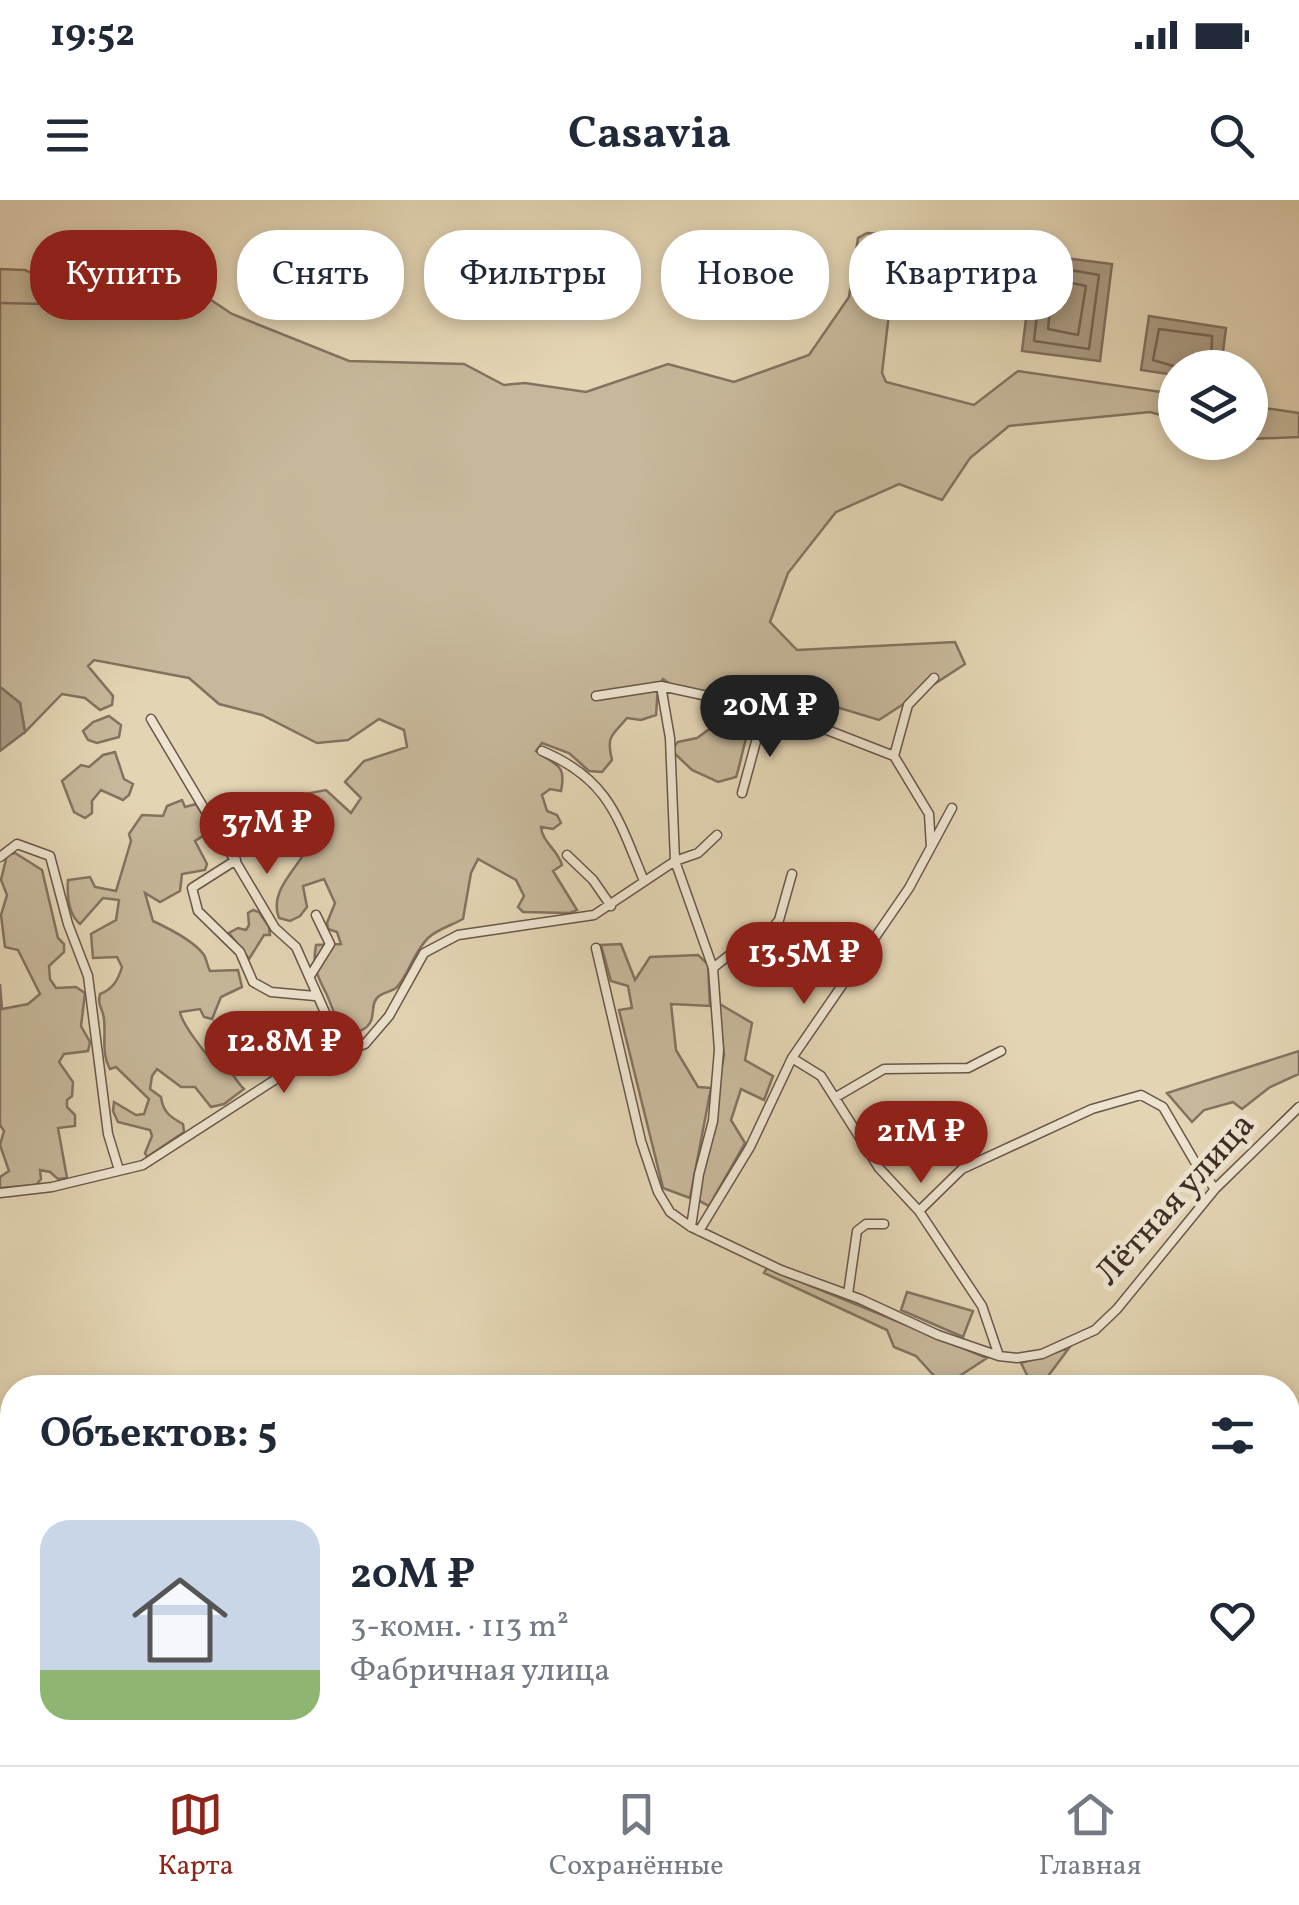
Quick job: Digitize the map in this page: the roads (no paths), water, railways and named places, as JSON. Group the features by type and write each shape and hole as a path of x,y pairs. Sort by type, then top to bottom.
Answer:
{"street":[{"path":"894,756 908,705 934,678"},
{"path":"596,696 661,686 750,705 763,716 786,714 894,756 929,814 931,847"},
{"path":"661,686 670,738 675,861 712,968 719,1050 713,1121 699,1174 695,1229"},
{"path":"742,793 763,716"},
{"path":"152,719 275,928 296,947 343,1053"},
{"path":"542,751 572,764 602,790 644,881"},
{"path":"695,1229 750,1147 792,1058 908,888 952,808"},
{"path":"0,1192 52,1187 143,1165 287,1072 365,1044 377,1034 424,953 458,935 577,919 611,906 675,861 698,853 716,835"},
{"path":"0,857 17,844 50,856 68,924 88,976 108,1134 119,1170"},
{"path":"567,855 594,880 611,906"},
{"path":"236,860 192,888 198,912 240,952 253,982 271,992 316,996"},
{"path":"712,968 733,952 753,953 779,920 792,874"},
{"path":"310,976 330,944 316,914"},
{"path":"596,948 646,1158 670,1212 695,1229 781,1270 848,1294 938,1335 1000,1356"},
{"path":"836,1098 884,1069 968,1068 1001,1050"},
{"path":"792,1058 821,1076 879,1168 919,1211 982,1306 1000,1356"},
{"path":"919,1211 962,1169 1092,1108 1141,1095 1163,1107 1215,1188"},
{"name":"Лётная улица","path":"1000,1356 1042,1354 1095,1330 1118,1309 1215,1188 1299,1107"},
{"path":"848,1294 856,1231 866,1224 884,1224"}],"water":[{"path":"1073,259 1112,264 1100,361 1022,351 1026,320 1073,320"},
{"path":"1149,316 1226,328 1223,350 1158,350 1158,372 1141,370"},
{"path":"0,687 20,703 25,732 0,751"}],"waterway":[{"path":"0,303 30,304"}]}
